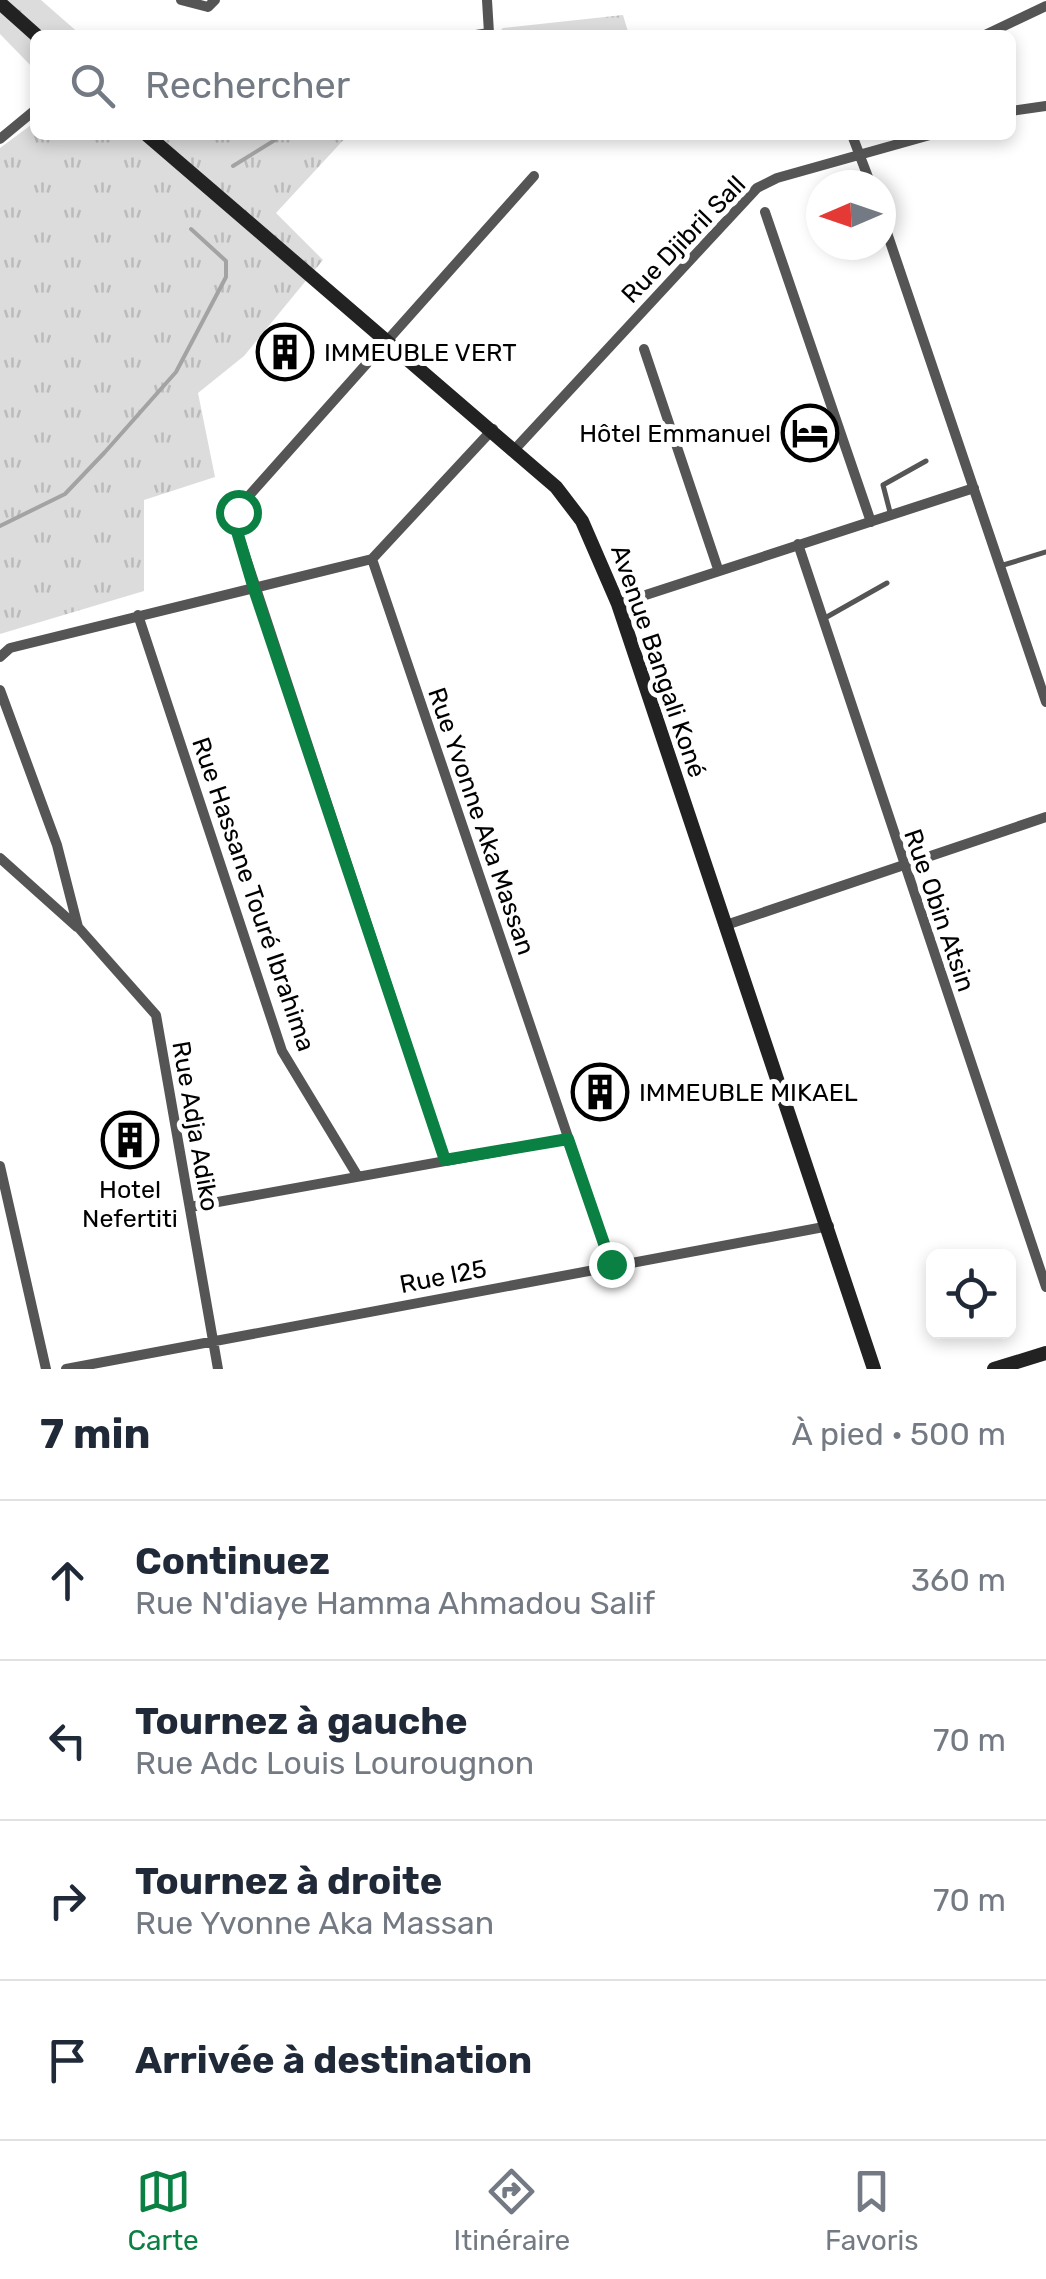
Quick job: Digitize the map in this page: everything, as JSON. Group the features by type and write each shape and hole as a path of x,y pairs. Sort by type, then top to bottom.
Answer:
{"street":[{"path":"181,0 208,7 215,0"},
{"path":"486,0 489,30"},
{"path":"0,3 30,30"},
{"path":"996,30 1046,6"},
{"path":"1016,110 1035,104 1046,106"},
{"path":"0,139 30,114"},
{"name":"Avenue Bangali Koné","path":"153,140 493,429 572,504 618,604 874,1369"},
{"path":"854,140 866,170"},
{"name":"Rue Djibril Sall","path":"515,449 747,196 776,178 913,140"},
{"path":"445,1160 236,528 238,512 534,176"},
{"path":"765,212 871,522"},
{"path":"896,258 1046,702"},
{"path":"644,349 718,569"},
{"path":"0,656 10,648 372,558 493,429"},
{"path":"618,604 974,488"},
{"name":"Rue Obin Atsin","path":"798,544 1046,1287"},
{"name":"Rue Yvonne Aka Massan","path":"372,558 611,1264"},
{"name":"Rue Hassane Touré Ibrahima","path":"138,615 282,1050 357,1175"},
{"name":"Rue Adja Adiko","path":"0,690 57,845 78,928 156,1015 218,1369"},
{"path":"726,925 1046,818"},
{"path":"0,858 78,928"},
{"path":"190,1207 568,1139"},
{"path":"0,1166 46,1369"},
{"name":"Rue I25","path":"66,1369 828,1226"},
{"path":"863,1369 865,1341"},
{"path":"994,1369 1046,1353"}],"lane":[{"path":"890,515 886,480 926,461"},
{"path":"1000,566 1046,552"},
{"path":"823,620 888,583"}],"green space":[{"path":"0,0 41,0 75,30 30,30 30,65 0,34"},
{"path":"623,15 628,30 501,30"},
{"path":"30,126 30,140 343,140 276,213 323,260 244,356 198,393 215,477 144,500 144,591 0,634 0,148"}],"waterway":[{"path":"233,166 275,140"},
{"path":"0,526 65,494 176,372 226,277 226,261 191,229"}],"place":[{"name":"IMMEUBLE VERT","path":"285,352"},
{"name":"Hôtel Emmanuel","path":"810,433"},
{"name":"IMMEUBLE MIKAEL","path":"600,1092"},
{"name":"Hotel Nefertiti","path":"130,1140"}],"route":[{"path":"238,512 236,528 254,589 445,1160 568,1139 611,1264"}]}
